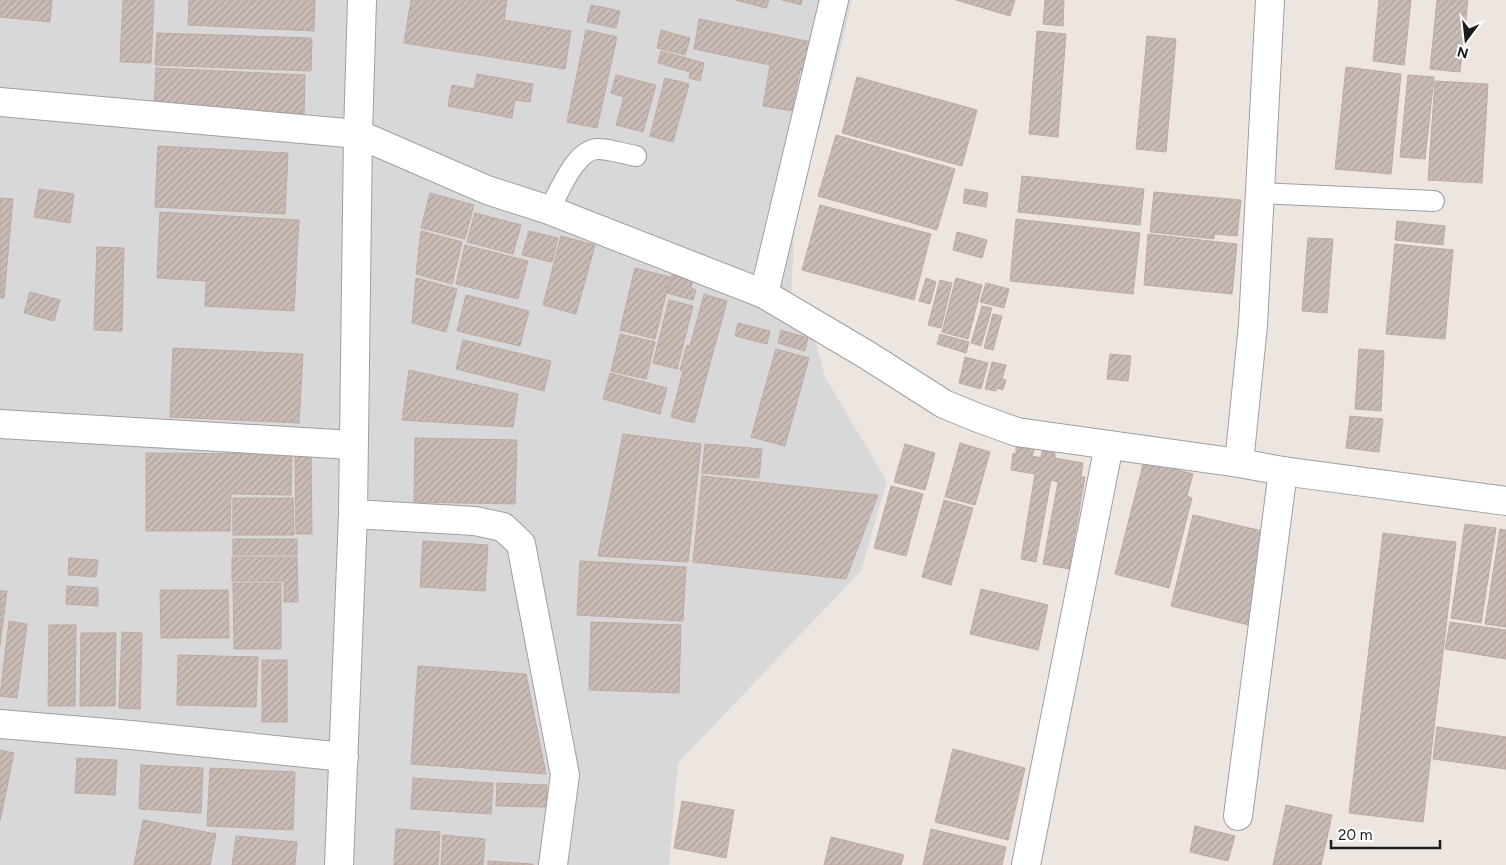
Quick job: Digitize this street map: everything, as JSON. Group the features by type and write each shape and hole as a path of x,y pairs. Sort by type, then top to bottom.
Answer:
{"street":[{"path":"339,865 353,514 358,134 362,0"},
{"path":"764,294 834,0"},
{"path":"1239,463 1253,325 1270,0"},
{"path":"0,102 358,134 487,190 549,210 764,294 867,355 944,404 1017,432 1506,501"},
{"path":"0,424 353,445"},
{"path":"1026,865 1109,445"},
{"path":"1238,816 1283,471"},
{"path":"353,514 475,521 503,526 521,544 565,775 553,865"},
{"path":"0,724 131,735 344,757"}],"lane":[{"path":"549,210 574,165 583,154 597,149 636,156"},
{"path":"1259,193 1434,201"}],"shaded area":[{"path":"0,0 852,0 836,68 795,214 791,304 814,335 825,377 887,481 861,571 678,763 669,865 0,865"}],"building":[{"path":"0,0 52,0 50,22 0,17"},
{"path":"123,0 154,0 151,63 120,62"},
{"path":"189,0 315,0 314,31 188,25"},
{"path":"411,0 507,0 504,20 571,31 565,69 404,43"},
{"path":"735,0 769,0 766,8"},
{"path":"782,0 802,0 801,5"},
{"path":"956,0 1015,0 1010,16"},
{"path":"1045,0 1064,0 1063,26 1043,24"},
{"path":"1379,0 1411,0 1404,65 1373,61"},
{"path":"1437,0 1468,0 1460,72 1430,69"},
{"path":"591,5 620,11 616,28 587,22"},
{"path":"699,19 812,42 806,72 800,70 792,111 763,106 770,65 694,49"},
{"path":"586,30 617,37 597,128 567,122"},
{"path":"661,30 690,38 685,55 657,48"},
{"path":"1037,31 1066,34 1058,137 1029,134"},
{"path":"157,33 312,38 311,71 155,65"},
{"path":"1147,36 1176,39 1166,152 1136,149"},
{"path":"661,51 704,63 700,81 689,78 690,72 658,63"},
{"path":"1346,67 1401,74 1391,174 1335,169"},
{"path":"156,68 305,75 304,114 154,107"},
{"path":"477,74 533,84 530,102 515,100 512,118 448,106 452,85 474,89"},
{"path":"616,75 656,85 643,132 616,125 624,97 611,93"},
{"path":"1408,75 1434,77 1425,159 1400,157"},
{"path":"857,77 977,110 962,166 842,133"},
{"path":"665,78 689,84 673,142 650,136"},
{"path":"1435,81 1488,84 1482,183 1428,180"},
{"path":"836,135 955,169 937,230 818,196"},
{"path":"158,146 288,153 285,214 155,207"},
{"path":"1022,176 1144,189 1140,225 1018,212"},
{"path":"39,189 74,194 70,223 34,217"},
{"path":"965,189 988,193 986,207 963,203"},
{"path":"1154,192 1241,200 1237,236 1215,234 1214,239 1150,232"},
{"path":"430,193 474,205 465,239 421,228"},
{"path":"0,198 13,199 4,298 0,298"},
{"path":"820,205 931,234 914,300 802,270"},
{"path":"160,212 299,220 294,311 205,306 206,281 157,278"},
{"path":"475,213 521,225 513,254 467,242"},
{"path":"1016,219 1140,233 1133,294 1010,281"},
{"path":"1397,221 1445,226 1443,245 1395,240"},
{"path":"421,231 462,242 452,284 416,274"},
{"path":"529,231 558,238 552,262 522,255"},
{"path":"957,232 987,240 982,258 953,250"},
{"path":"1148,234 1237,244 1232,294 1144,285"},
{"path":"561,236 595,245 576,314 543,305"},
{"path":"1308,238 1333,239 1327,313 1302,311"},
{"path":"1395,244 1453,250 1445,339 1386,334"},
{"path":"465,245 528,261 518,299 456,284"},
{"path":"97,247 124,248 122,331 94,330"},
{"path":"635,268 670,277 655,339 620,330"},
{"path":"672,275 693,280 691,288 696,290 693,300 667,293"},
{"path":"416,278 457,289 446,332 412,323"},
{"path":"926,278 936,282 930,304 919,301"},
{"path":"956,278 982,285 968,339 942,332"},
{"path":"940,280 952,283 941,328 928,325"},
{"path":"986,283 1009,289 1004,308 980,302"},
{"path":"30,292 60,300 54,321 24,313"},
{"path":"704,294 727,301 694,423 671,417 683,371 680,370 687,345 690,346"},
{"path":"466,295 529,311 520,346 457,331"},
{"path":"669,300 693,306 677,369 653,363"},
{"path":"982,306 992,308 981,346 971,343"},
{"path":"993,314 1002,316 993,350 984,348"},
{"path":"738,323 770,331 767,344 735,336"},
{"path":"781,330 808,338 805,351 778,343"},
{"path":"620,334 655,342 646,379 611,371"},
{"path":"940,334 969,342 966,353 937,344"},
{"path":"463,340 551,361 544,391 456,369"},
{"path":"173,348 303,354 299,423 170,417"},
{"path":"776,349 809,358 785,446 751,437"},
{"path":"1359,349 1384,351 1381,411 1355,409"},
{"path":"1110,354 1131,356 1128,381 1107,379"},
{"path":"965,357 988,363 981,389 959,383"},
{"path":"992,362 1006,365 1002,379 1006,380 1003,390 997,388 996,391 985,389"},
{"path":"409,370 518,394 513,427 402,420"},
{"path":"610,373 667,388 660,414 603,399"},
{"path":"1350,416 1383,419 1379,452 1346,448"},
{"path":"623,434 701,444 688,562 598,556"},
{"path":"415,438 517,440 515,504 414,502"},
{"path":"960,443 990,452 975,505 945,497"},
{"path":"705,444 762,449 759,478 702,473"},
{"path":"905,444 935,453 925,490 894,482"},
{"path":"1016,447 1034,449 1032,456 1041,458 1042,451 1055,453 1055,458 1083,463 1081,477 1085,477 1069,569 1043,564 1058,482 1051,480 1036,562 1021,559 1035,474 1011,470 1013,453 1016,454"},
{"path":"146,453 292,454 291,495 231,494 230,531 146,531"},
{"path":"295,454 311,454 312,534 296,534"},
{"path":"1144,461 1193,474 1187,496 1192,498 1169,588 1115,574"},
{"path":"702,476 878,495 846,579 693,562"},
{"path":"891,486 923,494 906,556 874,548"},
{"path":"233,498 293,498 294,535 233,535"},
{"path":"944,500 973,508 951,585 922,577"},
{"path":"1193,515 1271,533 1249,625 1171,606"},
{"path":"1465,524 1496,528 1481,623 1451,618"},
{"path":"1500,529 1506,530 1506,627 1485,624"},
{"path":"1383,533 1456,542 1423,822 1349,813"},
{"path":"233,539 297,539 297,555 233,555"},
{"path":"423,541 488,545 485,591 420,587"},
{"path":"232,557 297,557 298,602 284,602 284,581 232,581"},
{"path":"69,558 98,560 96,577 68,575"},
{"path":"580,561 686,567 683,621 577,615"},
{"path":"233,583 281,583 281,649 234,649"},
{"path":"67,586 98,588 98,606 66,604"},
{"path":"981,589 1048,605 1038,650 970,634"},
{"path":"160,590 228,590 229,638 161,638"},
{"path":"0,591 7,591 0,645"},
{"path":"9,621 27,624 17,698 0,696"},
{"path":"591,622 681,625 679,693 589,690"},
{"path":"1450,622 1506,630 1506,659 1445,649"},
{"path":"49,625 76,625 75,706 48,706"},
{"path":"122,632 142,633 140,709 119,708"},
{"path":"81,633 116,633 115,706 80,706"},
{"path":"178,655 258,657 256,707 177,705"},
{"path":"262,660 287,660 287,722 262,722"},
{"path":"418,666 526,674 546,774 411,764"},
{"path":"1437,727 1506,737 1506,769 1433,759"},
{"path":"953,749 1025,768 1008,840 935,822"},
{"path":"0,750 14,753 0,821"},
{"path":"77,758 117,760 115,795 75,793"},
{"path":"141,765 203,768 201,813 139,809"},
{"path":"210,768 295,772 293,830 207,826"},
{"path":"413,778 493,783 491,814 411,809"},
{"path":"497,783 547,785 546,807 496,806"},
{"path":"682,801 734,810 726,858 674,848"},
{"path":"1286,805 1332,815 1321,865 1273,865"},
{"path":"143,820 216,834 210,865 134,865"},
{"path":"1195,826 1235,836 1228,861 1190,852"},
{"path":"396,829 440,832 438,865 394,865"},
{"path":"931,829 1006,847 1002,865 923,865"},
{"path":"443,835 485,839 483,865 441,865"},
{"path":"236,836 297,842 295,865 232,865"},
{"path":"831,837 904,855 901,865 824,865"},
{"path":"488,861 533,864 533,865 488,865"}]}
